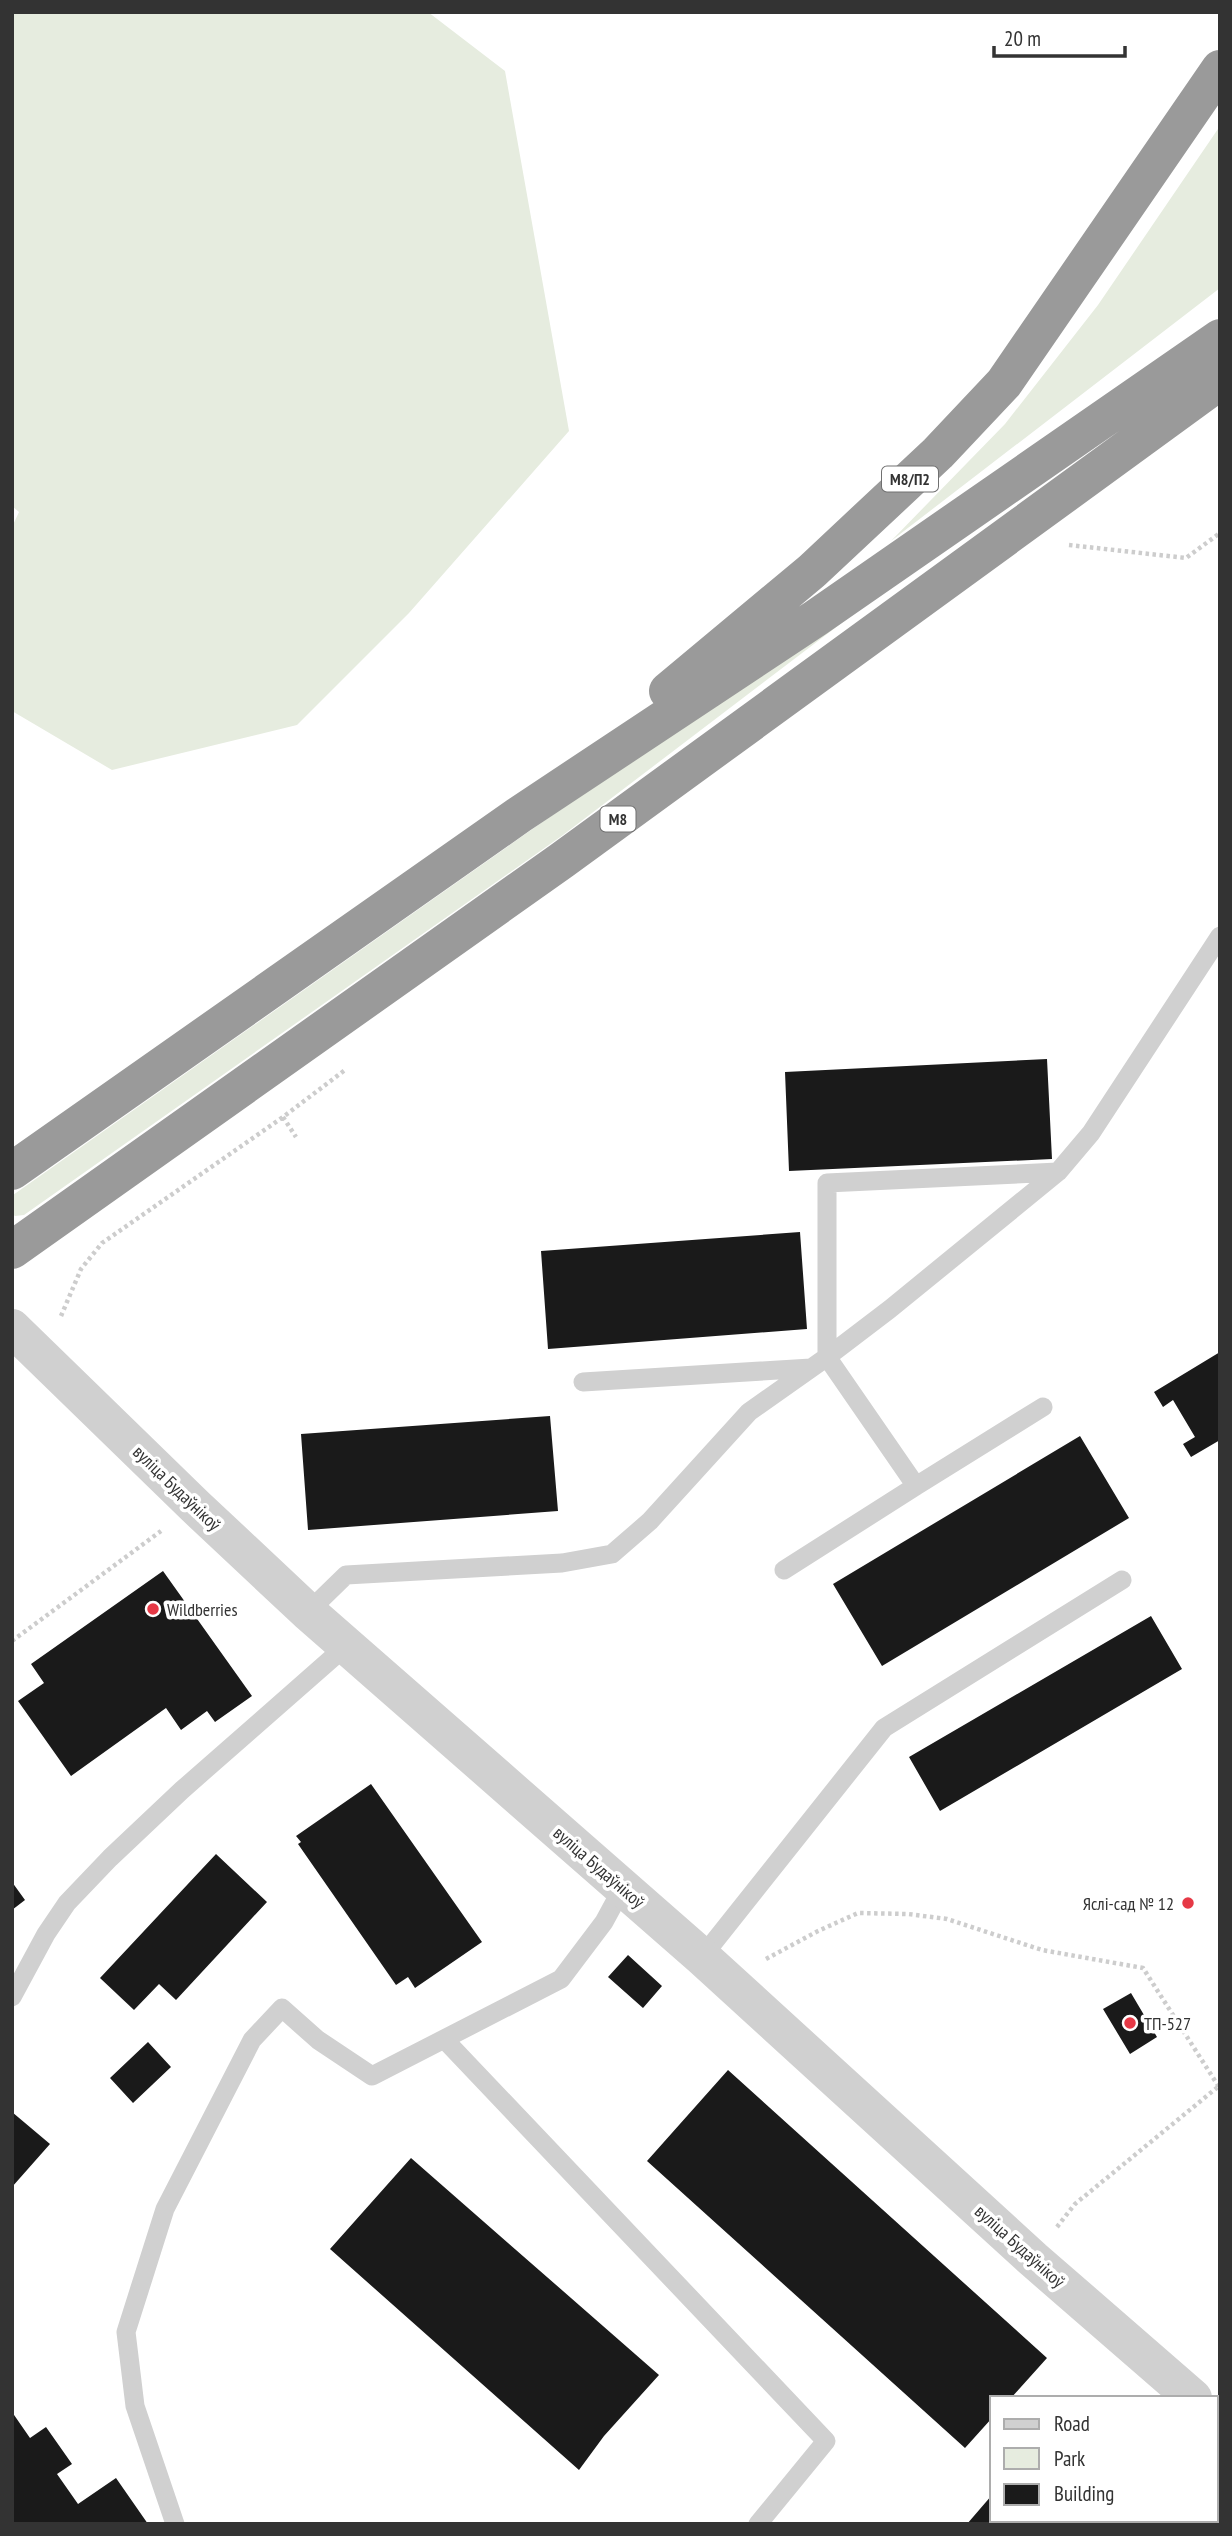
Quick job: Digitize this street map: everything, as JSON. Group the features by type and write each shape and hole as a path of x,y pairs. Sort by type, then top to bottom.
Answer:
{"highway":[{"name":"М8/П2","path":"519,815 812,571 938,453 1004,383 1220,69"},
{"path":"12,1171 519,815 816,618 1220,338"},
{"name":"М8","path":"12,1250 561,861 1220,381"}],"street":[{"name":"вуліца Будаўнікоў","path":"12,1328 308,1612 623,1887 709,1949 1033,2259 1191,2396"}],"lane":[{"path":"308,1612 346,1575 562,1563 612,1554 650,1521 749,1412 820,1363 1058,1172 1091,1133 1220,936"},
{"path":"916,1486 820,1363 827,1183 1058,1172"},
{"path":"583,1382 820,1363"},
{"path":"784,1570 1044,1407"},
{"path":"709,1949 884,1728 1122,1580"},
{"path":"14,1991 67,1903 110,1858 182,1790 346,1646"},
{"path":"175,2524 135,2406 126,2332 165,2209 252,2040 282,2007 318,2040 372,2076 561,1979 604,1922 623,1887"},
{"path":"444,2039 825,2441 758,2524"}],"path":[{"path":"12,1641 195,1506"},
{"path":"709,1949 742,1965 754,1964 858,1913 908,1914 947,1919 1042,1950 1143,1968 1219,2086 1075,2204"}],"green space":[{"path":"12,12 428,12 505,71 569,431 409,613 297,725 112,770 12,711 12,527 19,512 12,506"},
{"path":"1220,126 1220,288 891,541 1005,424 1098,305"},
{"path":"864,606 563,835 24,1215 12,1214 13,1195 551,816"}],"building":[{"path":"1047,1059 1052,1159 789,1171 785,1072"},
{"path":"800,1232 807,1329 548,1349 541,1251"},
{"path":"1220,1352 1220,1440 1191,1457 1183,1444 1195,1437 1173,1400 1163,1407 1154,1392"},
{"path":"550,1416 558,1511 308,1530 301,1434"},
{"path":"1080,1436 1129,1518 882,1666 833,1584"},
{"path":"163,1571 252,1696 215,1722 207,1711 181,1730 166,1708 71,1776 18,1701 44,1683 31,1664"},
{"path":"1151,1616 1182,1669 940,1811 909,1757"},
{"path":"371,1784 482,1942 415,1988 408,1977 396,1985 298,1844 301,1842 296,1836"},
{"path":"216,1854 267,1902 176,2000 159,1984 134,2010 100,1978"},
{"path":"12,1882 25,1900 12,1910"},
{"path":"628,1955 662,1986 643,2008 608,1977"},
{"name":"ТП-527","path":"1131,1993 1157,2037 1130,2054 1103,2009"},
{"path":"148,2042 171,2067 133,2103 110,2078"},
{"path":"728,2070 1047,2358 1013,2396 990,2396 990,2420 965,2448 647,2161"},
{"path":"12,2112 50,2144 12,2187"},
{"path":"411,2158 659,2375 604,2436 579,2470 330,2249"},
{"path":"12,2412 30,2438 46,2427 72,2464 57,2474 78,2504 116,2478 148,2524 12,2524"},
{"path":"990,2497 990,2522 1144,2524 967,2524"}],"place":[{"name":"Wildberries","path":"153,1609"},
{"name":"Яслі-сад № 12","path":"1188,1903"},
{"name":"ТП-527","path":"1130,2023"}]}
